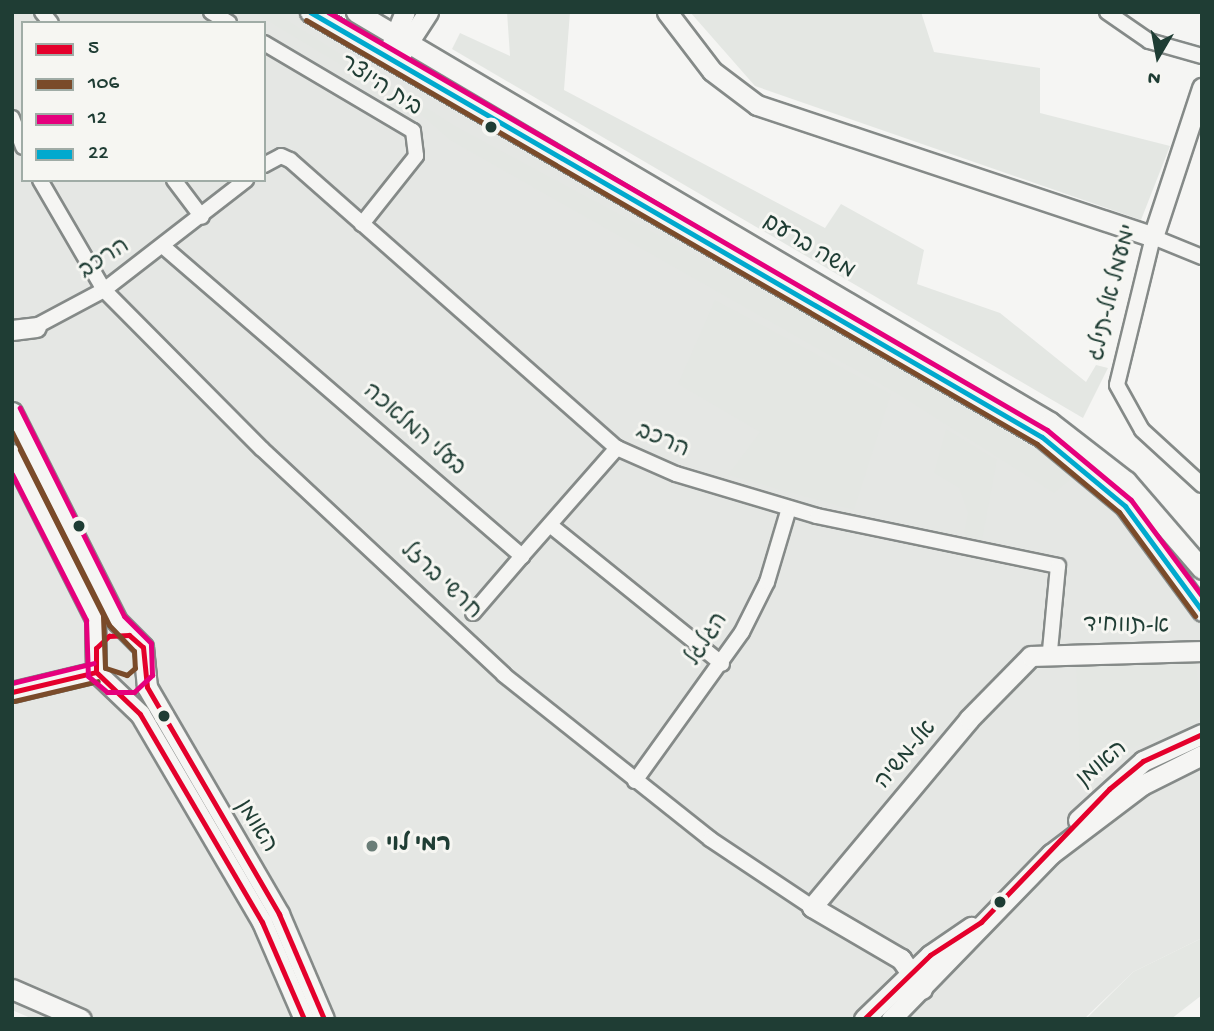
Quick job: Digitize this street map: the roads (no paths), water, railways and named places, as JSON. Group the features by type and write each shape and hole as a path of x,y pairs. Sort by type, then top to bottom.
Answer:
{"street":[{"name":"משה ברעם","path":"310,12 390,61 1042,437 1125,506 1202,611"},
{"name":"משה ברעם","path":"356,12 1050,422 1126,481 1202,569"},
{"path":"390,61 392,34 405,12"},
{"path":"390,61 412,46 428,12"},
{"path":"667,12 712,71 757,105 1153,237 1202,257"},
{"path":"1107,12 1149,41 1202,56"},
{"name":"בית היוצר","path":"266,44 413,131 416,156 362,225"},
{"name":"מעמל אל-ת'לג'","path":"1202,88 1153,237 1117,385 1142,430 1202,485"},
{"path":"12,118 21,142"},
{"name":"הרכב","path":"266,164 281,156 290,160 617,448 676,474 789,508 1058,566 1050,651"},
{"name":"חרשי ברזל","path":"41,182 104,290 262,449 504,675 635,781 812,907 878,947 922,989"},
{"path":"176,182 202,217"},
{"name":"הרכב","path":"12,337 104,290 165,248 244,182"},
{"name":"בעלי המלאכה","path":"165,248 522,556"},
{"path":"12,330 36,327"},
{"name":"האומן","path":"12,412 129,635 143,647 154,701 279,914 324,1019"},
{"path":"473,613 617,448"},
{"path":"12,454 94,618 96,648 103,678"},
{"name":"הגלגל","path":"635,781 722,664 767,582 789,508"},
{"path":"550,525 722,664"},
{"path":"96,648 109,636 129,635"},
{"name":"א-תווחיד","path":"1050,651 1202,650"},
{"name":"אל-משיה","path":"812,907 985,700 1021,664 1050,651"},
{"path":"12,692 103,678 130,684 146,663"},
{"name":"האומן","path":"103,678 140,714 262,922 304,1019"},
{"name":"האומן","path":"891,1019 922,989 981,922 1051,854 1125,775 1202,734"},
{"name":"האומן","path":"1051,854 1181,763 1202,755"},
{"path":"1181,763 1202,767"},
{"name":"האומן","path":"864,1019 909,976 981,922"},
{"path":"12,989 81,1019"}],"place":[{"name":"רמי לוי","path":"372,846"}]}
